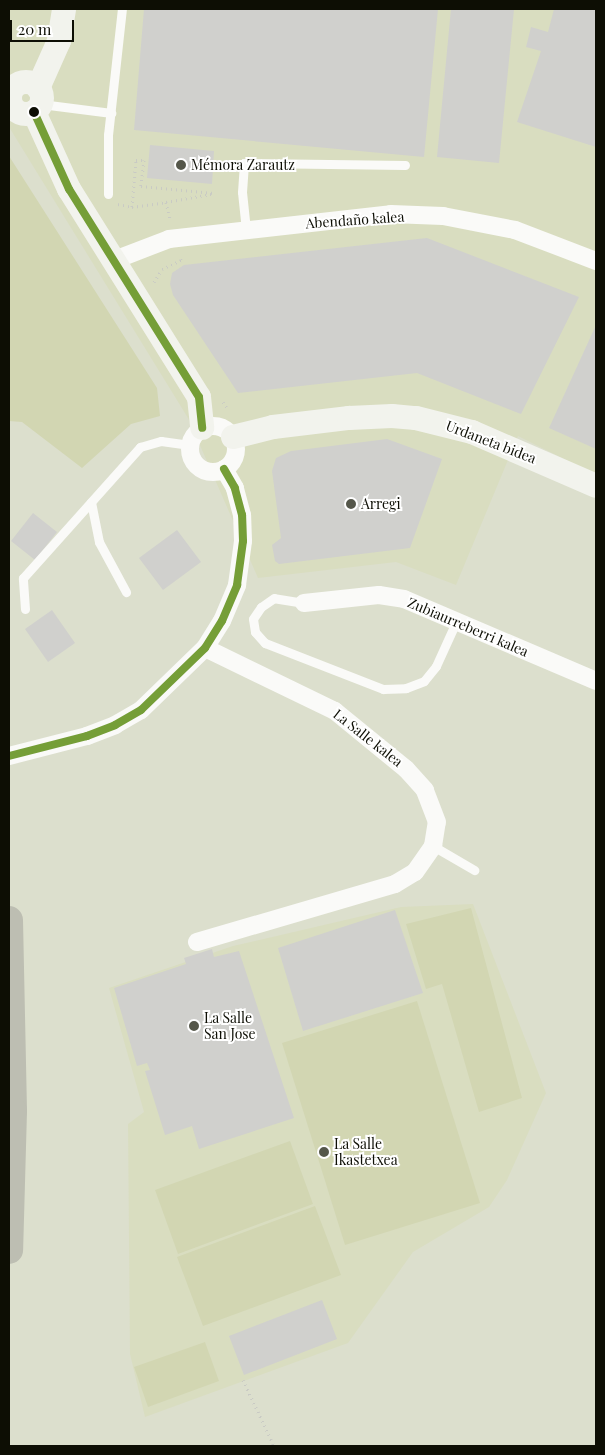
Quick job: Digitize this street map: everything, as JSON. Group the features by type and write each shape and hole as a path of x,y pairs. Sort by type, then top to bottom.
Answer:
{"highway":[{"path":"9,920 13,1111 9,1250"}],"street":[{"path":"10,90 13,108 23,114 38,101 58,41 64,9"},
{"path":"38,101 69,189 112,261 199,397 194,462 202,469 224,469 235,456 233,437 222,427 196,437"},
{"name":"Abendaño kalea","path":"112,261 175,238 391,214 443,216 515,230 596,262"},
{"name":"Urdaneta bidea","path":"233,437 273,427 349,418 392,416 416,418 472,432 596,486"},
{"path":"9,756 87,736 115,725 140,710 163,692 206,648 222,621 237,585 243,541 242,514 236,488 224,469"},
{"name":"Zubiaurreberri kalea","path":"304,603 379,595 404,599 596,681"},
{"name":"La Salle kalea","path":"197,942 395,884 414,872 433,846 437,822 425,790 388,750 335,711 206,648"}],"lane":[{"path":"108,194 111,113 122,9"},
{"path":"38,101 111,113"},
{"path":"246,230 242,192 244,163 405,165"},
{"path":"25,609 23,578 140,447 161,441 196,437"},
{"path":"91,502 99,542 126,592"},
{"path":"304,603 274,598 261,607 253,619 255,632 265,642 383,689 406,688 424,681 436,666 456,622"},
{"path":"433,846 474,870"}],"path":[{"path":"108,194 117,204 132,207 198,198 214,193 141,186 144,160 136,160 132,207"},
{"path":"151,286 162,269 181,260 166,202"},
{"path":"221,400 227,408"},
{"path":"243,1380 274,1446"}],"shaded area":[{"path":"9,9 596,9 596,475 518,436 456,585 396,562 258,578 188,418 9,127"},
{"path":"9,156 157,388 160,416 131,424 82,468 22,422 9,421"},
{"name":"La Salle Ikastetxea","path":"473,904 546,1093 507,1180 489,1207 413,1252 348,1343 145,1417 130,1354 128,1124 144,1112 109,988 233,946 401,907"},
{"path":"471,908 522,1098 479,1112 442,984 426,989 406,924"},
{"path":"417,1001 480,1203 345,1245 282,1043"},
{"path":"290,1141 313,1204 178,1254 155,1190"},
{"path":"315,1206 341,1275 203,1326 177,1257"},
{"path":"205,1342 219,1381 148,1407 134,1367"}],"building":[{"path":"144,9 438,9 424,157 134,130"},
{"path":"451,9 514,9 499,163 437,157"},
{"path":"554,9 596,9 596,147 517,122 541,51 526,47 531,27 548,32"},
{"name":"Mémora Zarautz","path":"150,145 214,151 212,184 147,178"},
{"path":"427,238 579,297 521,414 417,373 238,393 173,295 170,284 172,273 184,265"},
{"path":"596,325 596,449 549,428"},
{"name":"Arregi","path":"387,439 442,459 410,548 279,564 275,561 272,545 281,538 272,471 276,458 291,451"},
{"path":"33,513 57,532 35,560 11,541"},
{"path":"177,530 201,562 163,590 139,558"},
{"path":"52,610 75,643 48,662 25,629"},
{"path":"395,910 423,993 303,1031 278,948"},
{"name":"La Salle San Jose","path":"212,949 214,957 239,951 294,1118 199,1149 192,1126 165,1135 145,1071 150,1070 147,1063 137,1066 114,988 186,964 184,958"},
{"path":"322,1300 337,1339 244,1375 229,1336"}],"transit line":[{"path":"34,112 69,189 199,397 202,428"},
{"path":"9,756 87,736 115,725 141,710 205,648 222,621 237,585 243,541 242,515 235,488 224,469"}],"place":[{"name":"Mémora Zarautz","path":"181,165"},
{"name":"Arregi","path":"351,504"},
{"name":"La Salle San Jose","path":"194,1026"},
{"name":"La Salle Ikastetxea","path":"324,1152"}]}
